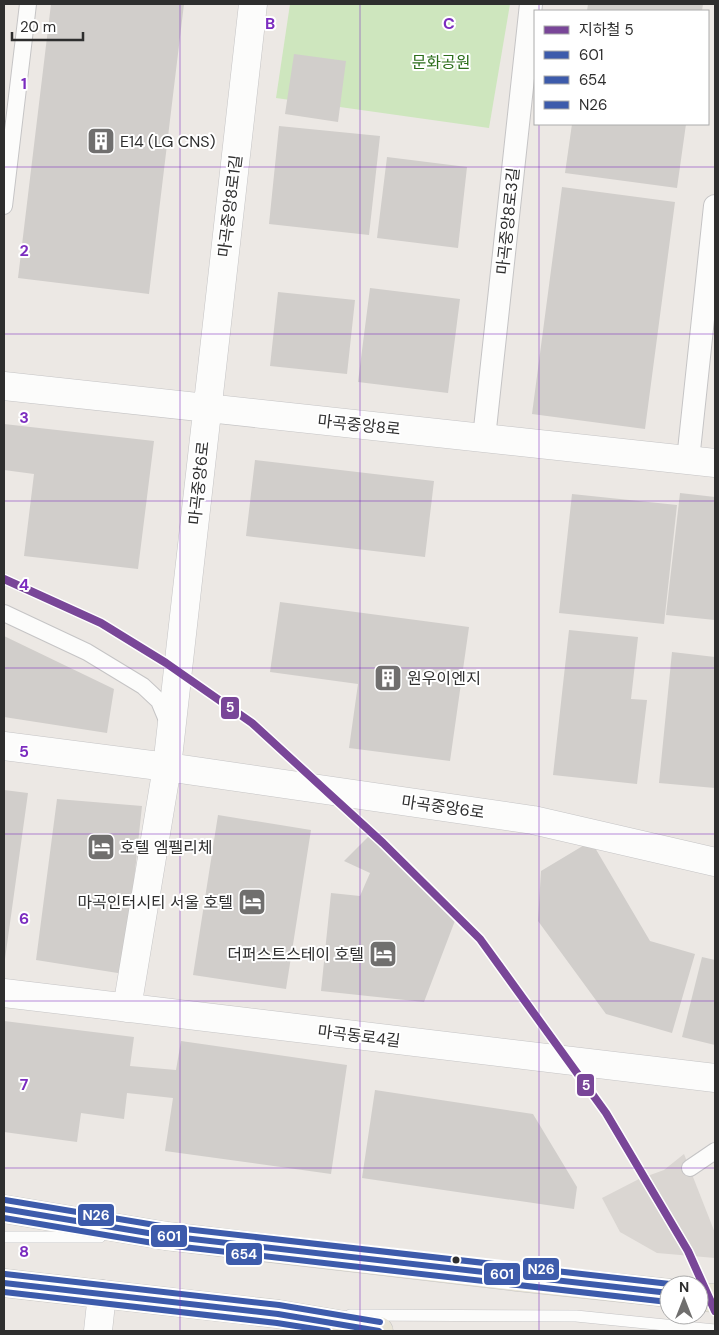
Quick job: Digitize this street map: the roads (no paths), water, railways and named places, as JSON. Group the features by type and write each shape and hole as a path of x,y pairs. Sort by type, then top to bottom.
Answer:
{"main road":[{"path":"4,1210 166,1236 517,1278 659,1292"},
{"path":"4,1283 278,1314 379,1331"}],"street":[{"path":"4,206 28,4"},
{"name":"마곡중앙8로1길","path":"207,408 253,4"},
{"name":"마곡중앙8로3길","path":"484,438 532,4"},
{"path":"688,460 715,206"},
{"name":"마곡중앙8로","path":"4,386 715,463"},
{"name":"마곡중앙6로","path":"127,1008 167,767 207,408"},
{"path":"4,613 87,652 143,686 159,701 171,730"},
{"name":"마곡중앙6로","path":"4,746 167,767 534,820 715,862"},
{"name":"마곡동로4길","path":"4,993 715,1078"},
{"path":"690,1168 715,1151"},
{"path":"98,1331 102,1294"}],"lane":[{"path":"4,1237 166,1236"},
{"path":"278,1314 576,1316 715,1330"}],"metro line":[{"name":"5","path":"4,579 101,623 166,663 252,723 383,843 480,939 606,1113 688,1251 715,1311"}],"place":[{"name":"E14 (LG CNS)","path":"101,141"},
{"name":"원우이엔지","path":"388,678"},
{"name":"호텔 엠펠리체","path":"101,847"},
{"name":"마곡인터시티 서울 호텔","path":"252,902"},
{"name":"더퍼스트스테이 호텔","path":"383,954"}],"park label":[{"name":"문화공원","path":"441,62"}]}
